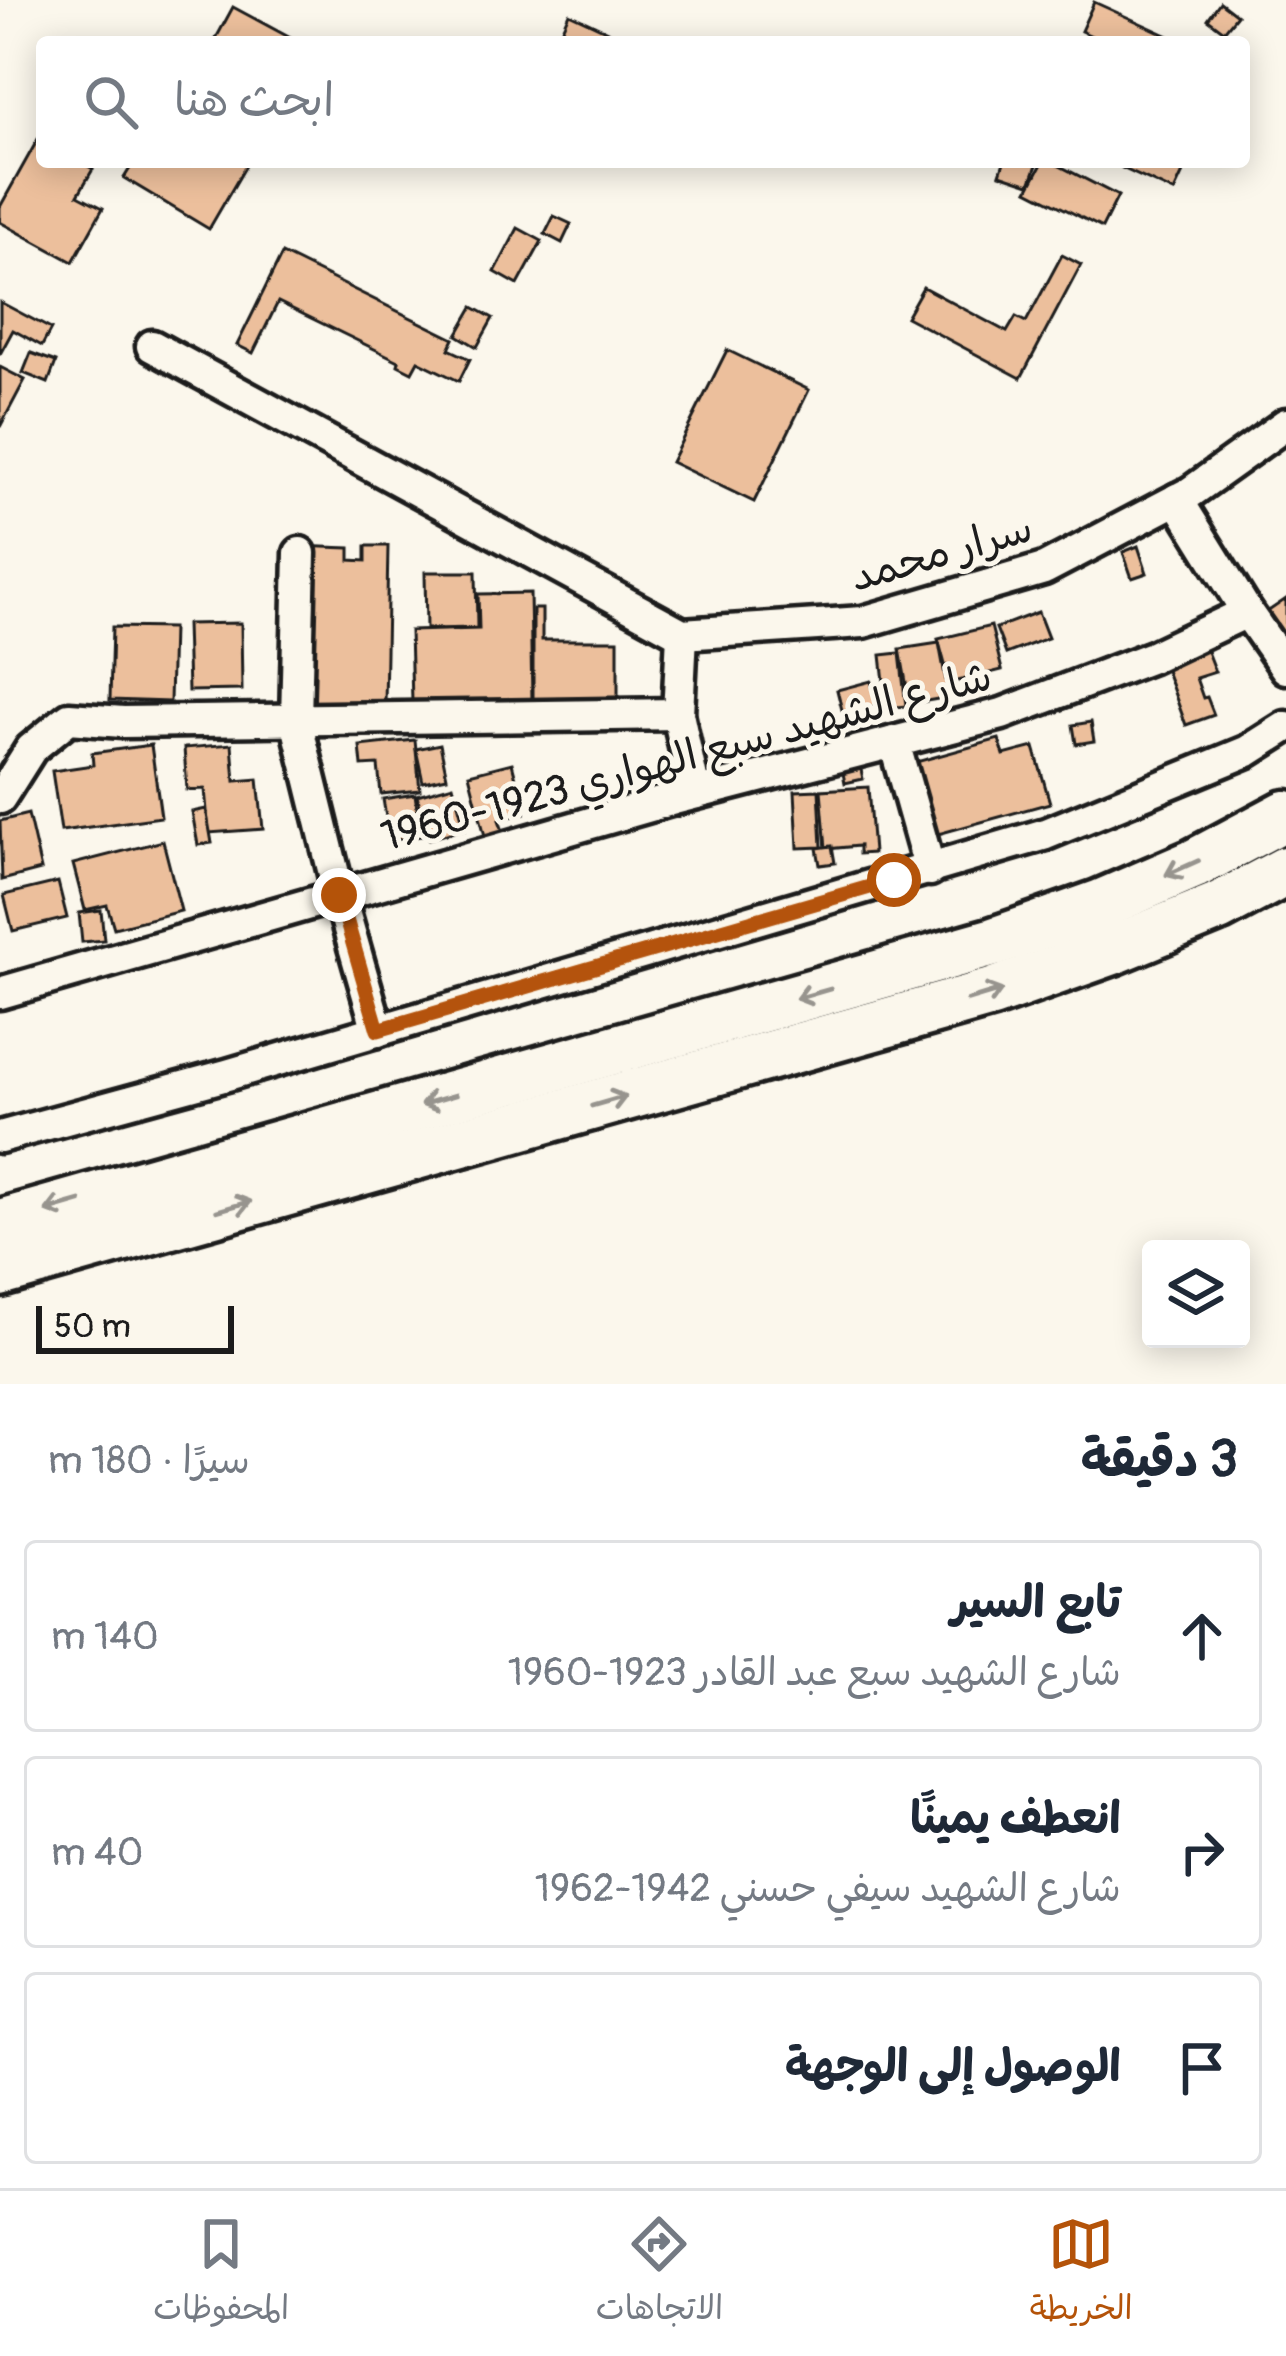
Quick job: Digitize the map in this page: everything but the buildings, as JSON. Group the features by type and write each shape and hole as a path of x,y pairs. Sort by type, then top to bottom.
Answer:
{"highway":[{"path":"0,1224 994,943 1194,864 1286,815"},
{"path":"0,1272 992,993 1197,916 1286,871"}],"street":[{"path":"152,346 682,634 678,714 695,793"},
{"name":"سرار محمد","path":"682,634 863,622 1044,568 1191,492 1286,424"},
{"path":"1177,499 1286,668"},
{"path":"300,553 296,720 378,1030"},
{"name":"شارع الشهيد سبع الهواري 1923-1960","path":"0,993 695,793 1002,714 1152,657 1247,612"},
{"path":"0,798 31,749 69,718 123,722 678,714"},
{"path":"0,1137 227,1075 1046,834 1248,751 1286,728"},
{"path":"894,742 930,870"}],"route":[{"path":"339,895 378,1030 894,880"}]}
